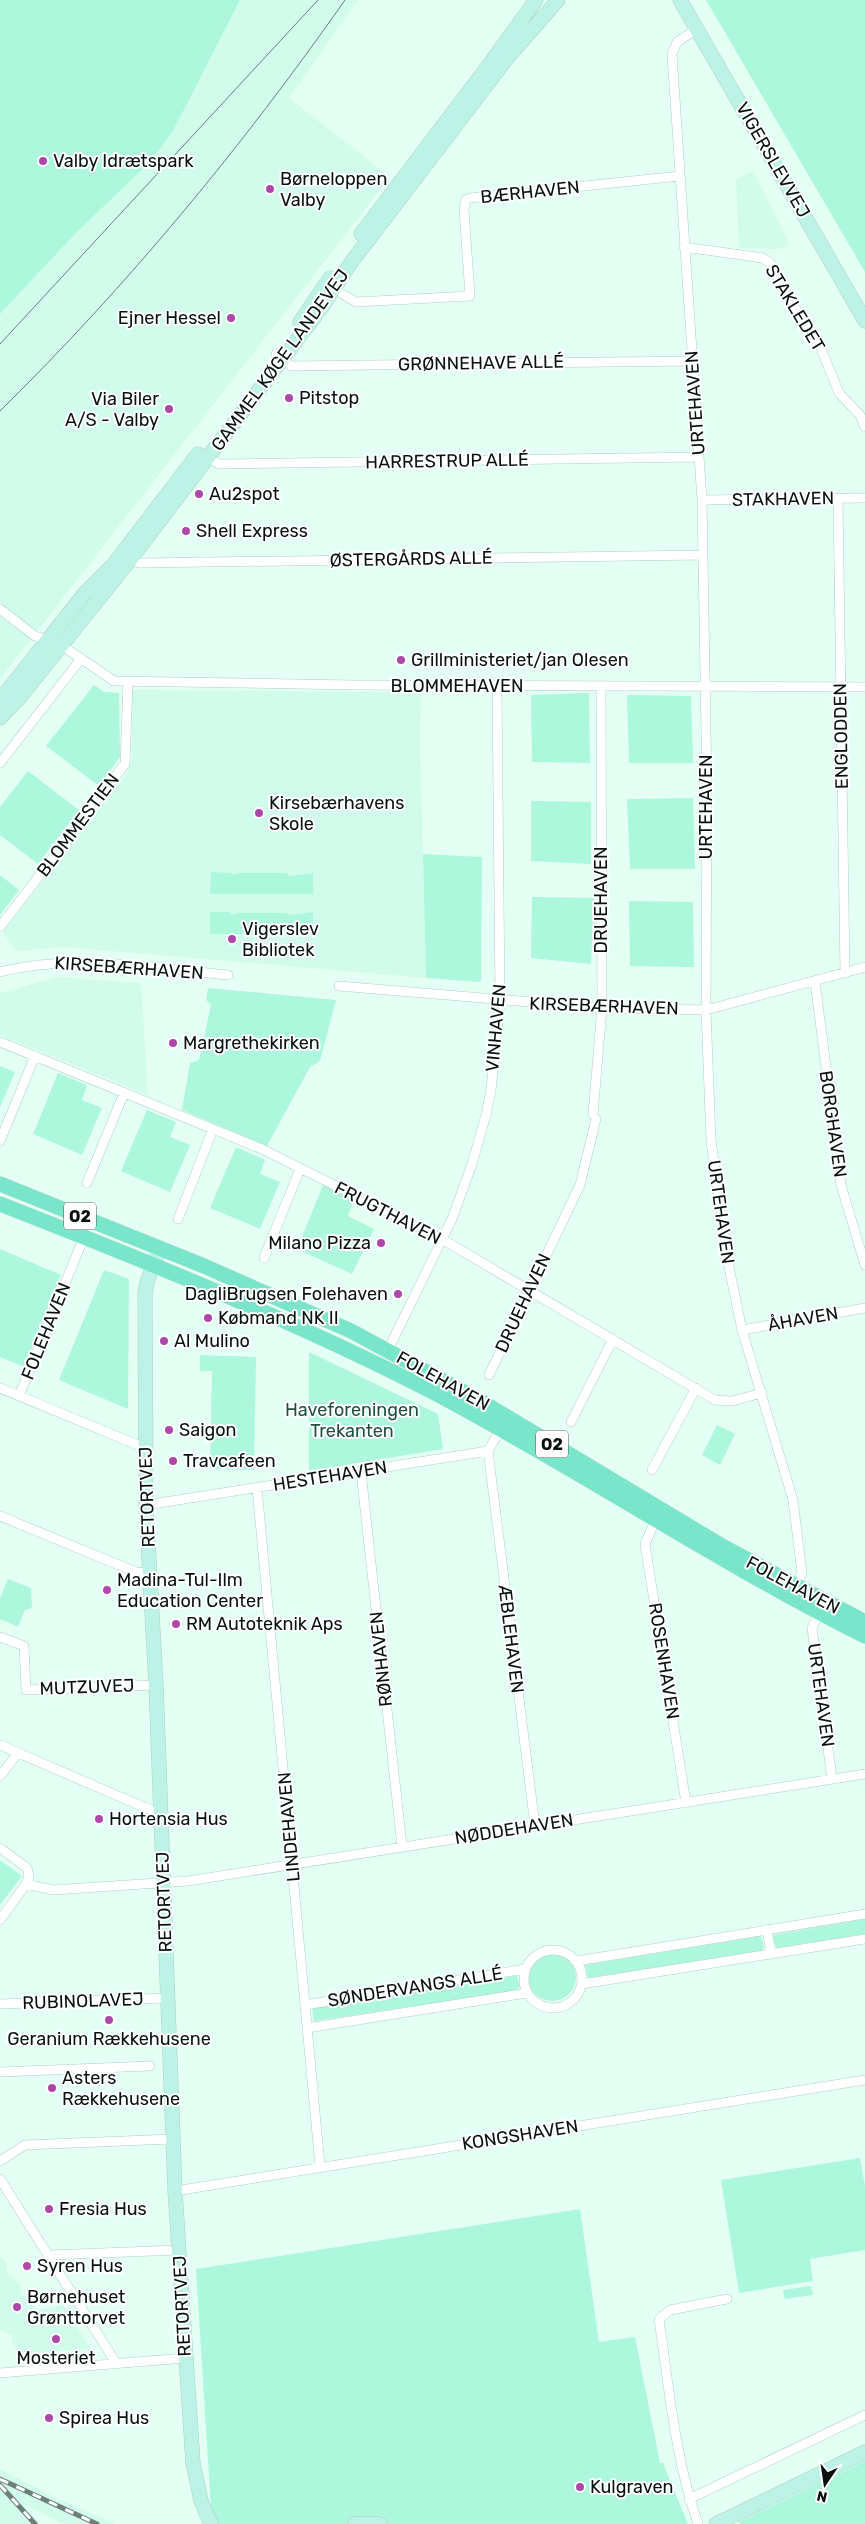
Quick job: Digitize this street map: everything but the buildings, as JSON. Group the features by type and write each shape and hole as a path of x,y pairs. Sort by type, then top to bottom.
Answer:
{"main road":[{"name":"FOLEHAVEN","path":"0,1184 160,1248 304,1309 388,1350 477,1399 714,1542 865,1622"},
{"name":"FOLEHAVEN","path":"0,1204 153,1266 342,1348 501,1429 655,1521 819,1613 865,1636"}],"street":[{"name":"GAMMEL KØGE LANDEVEJ","path":"279,357 358,238 536,0"},
{"name":"GAMMEL KØGE LANDEVEJ","path":"0,700 54,642 125,557 279,357 334,289 356,256 508,57 558,0"},
{"name":"VIGERSLEVVEJ","path":"680,0 865,320"},
{"name":"URTEHAVEN","path":"697,30 677,42 672,54 702,500 707,789 706,1010 711,1141 729,1267 742,1330 793,1500 802,1573 795,1586"},
{"name":"BÆRHAVEN","path":"334,289 356,302 470,296 464,209 466,200 470,198 680,176"},
{"name":"STAKLEDET","path":"684,247 763,258 770,263 792,303 820,346 840,393 860,415 865,427"},
{"name":"GRØNNEHAVE ALLÉ","path":"279,357 291,366 692,361"},
{"name":"HARRESTRUP ALLÉ","path":"204,455 219,464 699,457"},
{"name":"STAKHAVEN","path":"702,500 865,498"},
{"name":"ENGLODDEN","path":"838,499 845,973"},
{"name":"ØSTERGÅRDS ALLÉ","path":"125,557 140,563 703,555"},
{"name":"BLOMMEHAVEN","path":"0,609 35,636 54,642 108,679 128,682 865,687"},
{"name":"GAMMEL KØGE LANDEVEJ","path":"0,718 20,698 54,642"},
{"path":"0,763 80,660"},
{"name":"BLOMMESTIEN","path":"0,927 125,764 128,682"},
{"name":"VINHAVEN","path":"388,1350 442,1240 462,1192 486,1115 500,1001 497,686"},
{"name":"DRUEHAVEN","path":"489,1375 580,1185 594,1116 602,1008 601,686"},
{"name":"KIRSEBÆRHAVEN","path":"0,972 30,964 60,962 228,975"},
{"name":"KIRSEBÆRHAVEN","path":"339,986 500,1001 602,1008 706,1010 865,967"},
{"name":"BORGHAVEN","path":"814,981 841,1185 865,1265"},
{"name":"FRUGTHAVEN","path":"0,1042 213,1129 300,1168 442,1240 715,1400 723,1402 762,1392"},
{"path":"0,1141 35,1056"},
{"path":"87,1183 124,1093"},
{"path":"178,1219 213,1129"},
{"path":"264,1258 300,1168"},
{"name":"FOLEHAVEN","path":"19,1396 84,1237"},
{"name":"RETORTVEJ","path":"160,1248 146,1282 145,1294 146,1505 156,1684 172,2139 185,2358 193,2463 201,2500 211,2524"},
{"name":"ÅHAVEN","path":"742,1330 865,1308"},
{"path":"571,1422 613,1340"},
{"path":"0,1388 145,1448"},
{"path":"652,1470 696,1388"},
{"path":"488,1451 501,1429"},
{"name":"HESTEHAVEN","path":"146,1505 488,1451"},
{"name":"ÆBLEHAVEN","path":"488,1451 534,1826"},
{"name":"RØNHAVEN","path":"361,1472 402,1846"},
{"name":"LINDEHAVEN","path":"257,1488 320,2166"},
{"path":"0,1516 136,1572 150,1573"},
{"name":"ROSENHAVEN","path":"655,1521 645,1544 686,1803"},
{"name":"URTEHAVEN","path":"819,1613 812,1628 832,1779"},
{"name":"MUTZUVEJ","path":"0,1637 24,1646 26,1690 156,1684"},
{"path":"0,1745 160,1814"},
{"path":"0,1776 18,1753"},
{"name":"NØDDEHAVEN","path":"26,1884 53,1890 163,1883 292,1865 402,1846 865,1774"},
{"path":"0,1848 27,1868 29,1876 26,1884 0,1920"},
{"path":"576,1961 865,1914"},
{"path":"767,1930 771,1954"},
{"path":"582,1984 865,1939"},
{"path":"550,1950 560,1950 576,1961 582,1976 582,1984 574,2000 557,2008 539,2005 527,1993 524,1985 525,1969 534,1956 550,1950"},
{"name":"SØNDERVANGS ALLÉ","path":"305,2005 525,1969"},
{"name":"SØNDERVANGS ALLÉ","path":"307,2028 527,1993"},
{"name":"RUBINOLAVEJ","path":"0,2004 167,1998"},
{"path":"0,2072 150,2066"},
{"name":"KONGSHAVEN","path":"175,2192 320,2166 865,2080"},
{"path":"0,2161 25,2145 172,2139"},
{"path":"1,2182 50,2255 116,2363"},
{"path":"50,2255 179,2250"},
{"path":"698,2524 689,2498 679,2454 659,2319 670,2310 727,2299"},
{"path":"0,2373 185,2358"},
{"path":"689,2498 865,2415"},
{"path":"716,2524 865,2452"},
{"path":"355,2524 380,2524"}],"shaded area":[{"path":"240,0 358,0 289,98 390,177 0,679 0,314 76,233 152,160 174,129"},
{"path":"753,171 790,245 779,249 739,248 736,179"},
{"name":"Kirsebærhavens Skole","path":"132,690 421,692 420,743 426,978 64,947 16,951 3,932 128,771 132,758"},
{"path":"58,977 141,983 148,1095 0,1035 0,993"},
{"name":"Børnehuset Grønttorvet","path":"0,2257 6,2263 7,2274 20,2283 21,2294 37,2310 63,2305 91,2349 21,2353 12,2343 12,2335 0,2330"},
{"path":"0,2469 56,2498 116,2524 64,2524 23,2504 40,2524 0,2524"}],"green space":[{"name":"Valby Idrætspark","path":"0,0 240,0 174,129 152,160 76,233 0,314"},
{"path":"706,0 865,0 865,272"},
{"path":"94,685 104,692 119,693 120,757 99,786 46,746"},
{"path":"589,693 590,763 532,762 531,695"},
{"path":"627,695 691,696 693,763 629,763"},
{"path":"28,771 79,810 38,864 0,835 0,807"},
{"path":"693,798 695,869 630,869 627,799"},
{"path":"531,801 591,802 591,864 531,861"},
{"path":"423,854 482,857 481,982 426,978"},
{"path":"211,872 231,873 232,875 241,873 287,873 288,876 313,873 313,894 210,894"},
{"path":"0,875 19,890 0,915"},
{"path":"532,897 594,898 591,964 531,958"},
{"path":"629,901 693,902 694,967 630,966"},
{"path":"210,912 230,912 232,915 240,913 287,913 288,915 313,912 313,934 210,934"},
{"path":"208,988 336,1000 320,1061 310,1067 267,1146 182,1110 190,1063 199,1060 211,1005 206,1000"},
{"path":"0,1066 15,1072 0,1107"},
{"path":"58,1073 87,1085 82,1100 102,1108 82,1155 33,1134"},
{"path":"147,1110 176,1122 170,1137 190,1145 170,1192 121,1171"},
{"path":"236,1147 265,1160 260,1174 280,1182 260,1229 210,1208"},
{"path":"323,1185 354,1200 348,1216 374,1229 352,1274 297,1249"},
{"path":"0,1249 61,1275 24,1367 0,1357"},
{"path":"104,1270 129,1279 128,1409 59,1380"},
{"name":"Haveforeningen Trekanten","path":"309,1352 438,1414 443,1449 309,1471"},
{"path":"200,1355 256,1357 254,1470 210,1469 212,1371 200,1371"},
{"path":"717,1425 735,1434 720,1465 702,1455"},
{"path":"8,1579 31,1588 32,1608 25,1610 18,1627 0,1619 0,1598"},
{"path":"0,1860 22,1876 0,1905"},
{"path":"865,1919 865,1934 777,1948 772,1937 773,1935"},
{"path":"761,1936 764,1948 761,1951 588,1978 585,1965"},
{"path":"547,1953 557,1953 569,1960 576,1972 576,1982 569,1994 557,2001 547,2001 539,1997 532,1990 528,1982 528,1972 532,1964 539,1957"},
{"path":"517,1976 520,1987 515,1991 314,2021 312,2008"},
{"path":"860,2158 865,2186 865,2250 810,2259 813,2281 739,2293 721,2180"},
{"path":"580,2209 599,2342 635,2337 660,2463 663,2463 688,2524 212,2524 196,2269"},
{"path":"811,2286 813,2295 785,2299 783,2290"},
{"path":"865,2461 865,2524 740,2524 739,2522"}],"tram line":[{"path":"0,344 318,0"},
{"path":"0,411 93,314 182,213 266,109 345,0"}],"railway":[{"path":"0,2479 97,2524"},
{"path":"0,2485 35,2524"}],"place":[{"name":"Valby Idrætspark","path":"43,161"},
{"name":"Børneloppen Valby","path":"270,189"},
{"name":"Ejner Hessel","path":"231,318"},
{"name":"Pitstop","path":"289,398"},
{"name":"Via Biler A/S - Valby","path":"169,409"},
{"name":"Au2spot","path":"199,494"},
{"name":"Shell Express","path":"186,531"},
{"name":"Grillministeriet/jan Olesen","path":"401,660"},
{"name":"Kirsebærhavens Skole","path":"259,813"},
{"name":"Vigerslev Bibliotek","path":"232,939"},
{"name":"Margrethekirken","path":"173,1043"},
{"name":"Milano Pizza","path":"381,1243"},
{"name":"DagliBrugsen Folehaven","path":"398,1294"},
{"name":"Købmand NK II","path":"208,1318"},
{"name":"Al Mulino","path":"164,1341"},
{"name":"Saigon","path":"169,1430"},
{"name":"Travcafeen","path":"173,1461"},
{"name":"Madina-Tul-Ilm Education Center","path":"107,1590"},
{"name":"RM Autoteknik Aps","path":"176,1624"},
{"name":"Hortensia Hus","path":"99,1819"},
{"name":"Geranium Rækkehusene","path":"109,2020"},
{"name":"Asters Rækkehusene","path":"52,2088"},
{"name":"Fresia Hus","path":"49,2209"},
{"name":"Syren Hus","path":"27,2266"},
{"name":"Børnehuset Grønttorvet","path":"17,2307"},
{"name":"Mosteriet","path":"56,2339"},
{"name":"Spirea Hus","path":"49,2418"},
{"name":"Kulgraven","path":"580,2487"}]}
